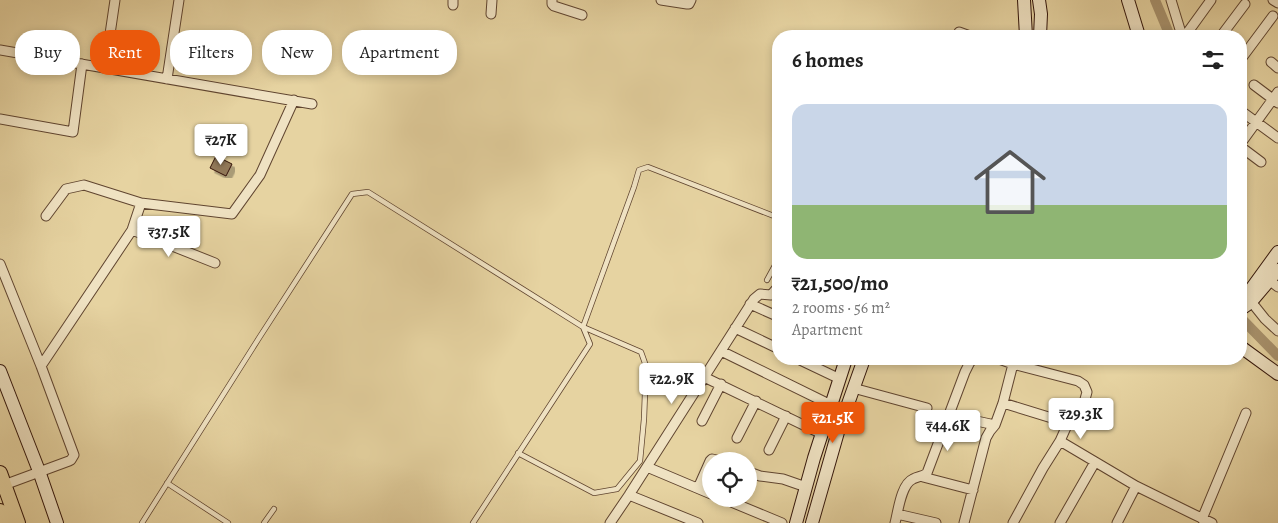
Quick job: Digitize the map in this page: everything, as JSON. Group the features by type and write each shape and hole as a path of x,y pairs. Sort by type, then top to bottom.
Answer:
{"main road":[{"path":"2,479 18,523"},
{"path":"0,511 4,523"}],"street":[{"path":"111,30 115,0"},
{"path":"168,79 179,0"},
{"path":"491,14 492,0"},
{"path":"552,0 554,6 582,15"},
{"path":"661,0 689,4 691,0"},
{"path":"1024,0 1026,30"},
{"path":"1039,0 1040,30"},
{"path":"1128,0 1137,30"},
{"path":"1188,30 1212,0"},
{"path":"1173,1 1181,30"},
{"path":"1226,30 1245,4"},
{"path":"1247,51 1273,16"},
{"path":"0,50 90,65"},
{"path":"0,119 73,132 82,64"},
{"path":"145,75 312,104"},
{"path":"1247,134 1276,98 1254,85"},
{"path":"46,216 66,189 84,185 141,203 232,214 260,175 294,100"},
{"path":"1247,115 1278,138"},
{"path":"1247,152 1261,162"},
{"path":"40,366 132,230 141,203"},
{"path":"132,230 215,263"},
{"path":"1247,296 1278,252"},
{"path":"0,264 74,454 69,461 39,472 2,479"},
{"path":"1247,298 1274,284 1278,270"},
{"path":"610,523 750,304 760,294 772,294"},
{"path":"1247,301 1278,331"},
{"path":"750,304 772,314"},
{"path":"735,328 772,346"},
{"path":"720,351 831,405"},
{"path":"1247,351 1278,374"},
{"path":"811,365 840,379"},
{"path":"796,523 844,365"},
{"path":"812,523 838,432 862,365"},
{"path":"923,477 927,473 968,365"},
{"path":"964,523 986,438 995,425 1013,365"},
{"path":"1003,403 1068,423 1077,419 1081,414 1087,392 1084,384 1017,365"},
{"path":"0,370 57,523"},
{"path":"704,376 822,434"},
{"path":"702,421 721,384"},
{"path":"854,388 927,408"},
{"path":"737,438 756,402"},
{"path":"1202,519 1246,413"},
{"path":"949,415 995,425"},
{"path":"769,450 786,416"},
{"path":"1013,523 1060,441 1068,423"},
{"path":"1060,441 1136,486 1212,523"},
{"path":"1060,523 1096,462"},
{"path":"647,467 702,490"},
{"path":"757,475 783,479 806,487"},
{"path":"936,523 896,519 907,483 912,479 923,477 973,490"},
{"path":"698,488 702,479"},
{"path":"1117,523 1136,486"},
{"path":"629,495 698,523"},
{"path":"743,507 782,523"}],"lane":[{"path":"473,523 590,344 583,327 639,170 648,167 772,215"},
{"path":"142,523 352,194 368,192 583,327 641,352 646,366 640,461 617,489 594,493 518,453"},
{"path":"767,280 772,271"},
{"path":"167,483 228,523"},
{"path":"264,523 274,509"}],"building":[{"path":"216,156 232,164 226,176 210,168"}],"waterway":[{"path":"1155,0 1168,30"},
{"path":"1247,324 1278,356"}]}
